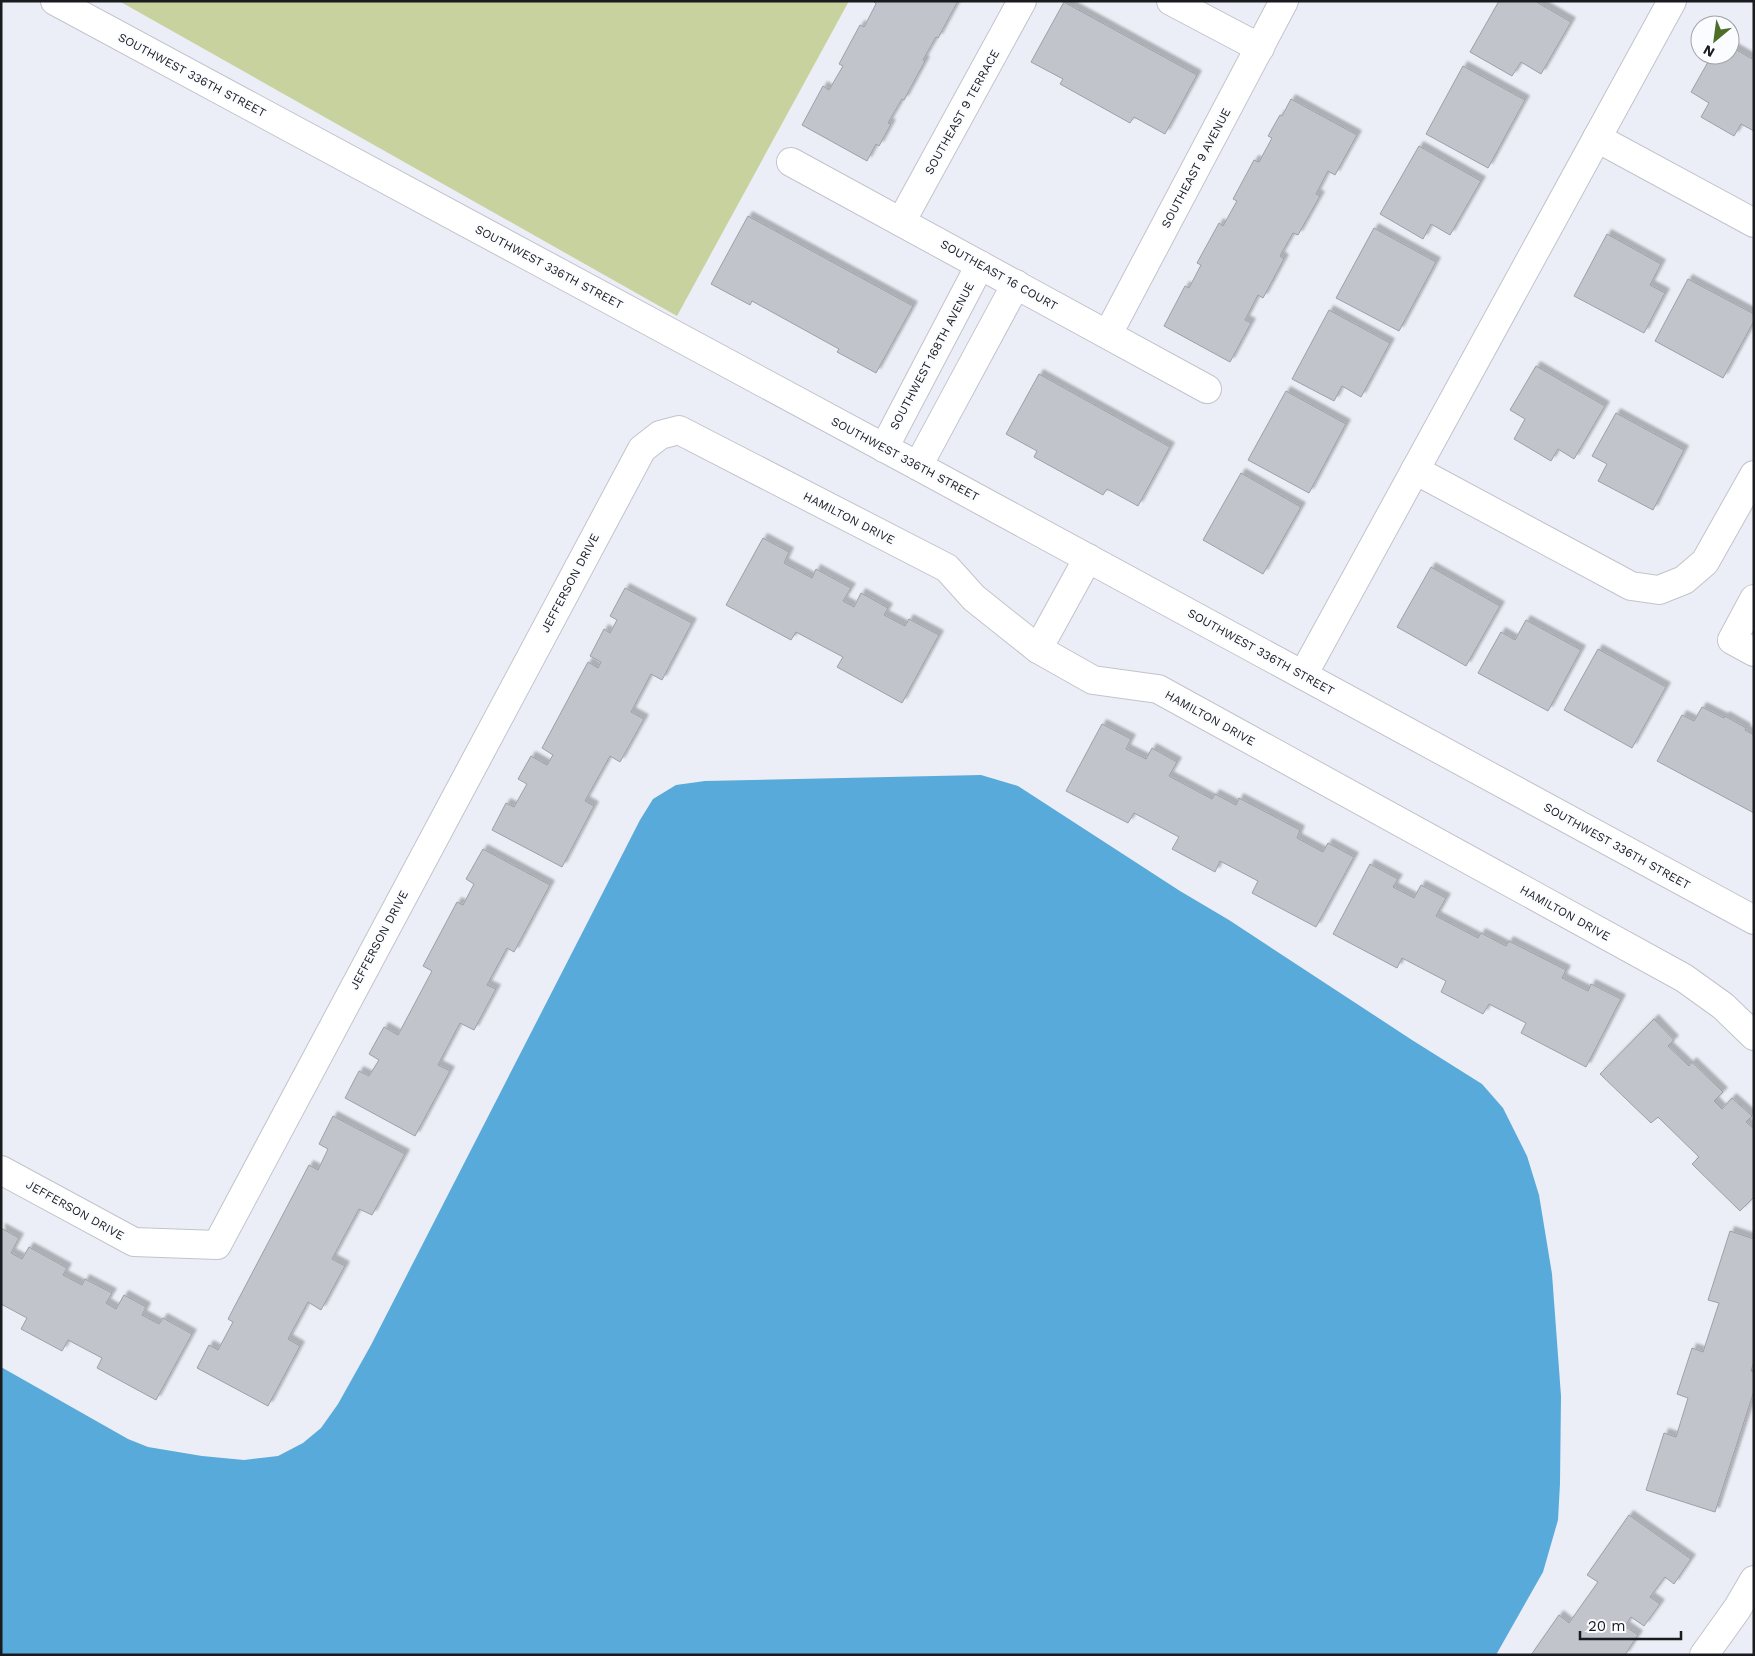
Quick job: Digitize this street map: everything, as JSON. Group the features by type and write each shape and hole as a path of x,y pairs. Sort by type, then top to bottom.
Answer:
{"street":[{"name":"SOUTHWEST 336TH STREET","path":"55,1 918,466 1754,920"},
{"name":"SOUTHEAST 9 TERRACE","path":"901,222 1022,1"},
{"path":"1171,1 1260,48"},
{"name":"SOUTHEAST 9 AVENUE","path":"1108,334 1284,1"},
{"path":"1303,675 1672,1"},
{"path":"1597,138 1754,223"},
{"name":"SOUTHEAST 16 COURT","path":"791,162 1207,388"},
{"name":"SOUTHWEST 168TH AVENUE","path":"884,448 980,265"},
{"path":"918,466 1016,284"},
{"name":"HAMILTON DRIVE","path":"660,436 679,430 947,568 974,598 1038,649 1093,680 1158,689 1684,978 1723,1006 1754,1036"},
{"name":"JEFFERSON DRIVE","path":"1,1170 134,1242 217,1245 642,449 660,436"},
{"path":"1415,470 1632,586 1659,590 1684,580 1705,562 1754,475"},
{"path":"1038,649 1088,558"},
{"path":"1743,646 1754,599"},
{"path":"1704,1655 1736,1610 1754,1580"}],"green space":[{"path":"119,1 849,1 677,316"}],"water":[{"path":"981,775 1018,786 1180,891 1229,920 1482,1084 1503,1108 1527,1156 1539,1195 1552,1274 1561,1396 1560,1483 1558,1520 1543,1572 1496,1655 1,1655 1,1367 128,1439 148,1447 202,1456 244,1460 278,1456 303,1443 321,1428 338,1404 371,1345 640,820 653,799 676,785 705,781"}],"building":[{"path":"873,1 958,1 938,38 936,37 923,60 925,61 904,100 902,99 888,123 891,124 879,146 876,144 867,161 802,125 823,86 829,90 843,66 839,64 860,25 864,27 876,4"},
{"path":"1499,1 1535,1 1571,22 1541,74 1521,62 1512,76 1470,52"},
{"path":"1064,2 1197,75 1165,134 1134,117 1130,123 1060,84 1063,79 1031,62"},
{"path":"1740,52 1754,60 1754,131 1741,124 1734,136 1701,117 1709,103 1691,92 1706,65 1740,65"},
{"path":"1463,66 1525,100 1488,168 1426,134"},
{"path":"1291,99 1357,135 1335,175 1328,171 1316,194 1320,196 1298,235 1293,233 1280,256 1284,259 1263,298 1258,295 1245,320 1251,323 1230,362 1164,326 1185,286 1189,288 1201,265 1197,263 1219,223 1223,226 1237,201 1233,199 1254,160 1259,162 1272,138 1268,136"},
{"path":"1419,146 1481,181 1450,235 1431,224 1423,239 1380,214"},
{"path":"748,216 913,306 876,373 837,352 839,349 752,301 750,305 711,284"},
{"path":"1374,228 1436,262 1399,331 1336,298"},
{"path":"1607,234 1661,264 1650,285 1665,293 1644,333 1574,296"},
{"path":"1688,279 1754,314 1754,321 1723,378 1655,341"},
{"path":"1329,310 1390,343 1361,397 1342,386 1334,401 1292,379"},
{"path":"1536,366 1605,406 1574,459 1558,449 1551,461 1514,439 1525,419 1510,410"},
{"path":"1039,374 1170,447 1138,506 1107,489 1103,495 1034,457 1037,451 1006,434"},
{"path":"1286,391 1346,424 1309,493 1248,460"},
{"path":"1616,413 1684,450 1653,510 1598,481 1607,464 1592,456"},
{"path":"1241,473 1301,507 1263,574 1203,540"},
{"path":"763,538 789,552 784,563 812,578 816,569 851,588 843,601 854,607 861,593 888,608 884,615 905,626 909,619 939,635 902,703 837,667 843,657 796,632 791,640 726,605"},
{"path":"1431,567 1500,606 1466,666 1397,627"},
{"path":"625,588 692,623 662,680 651,674 631,712 644,719 620,762 610,756 585,801 594,806 562,867 492,830 506,803 514,807 527,784 518,779 531,756 547,765 553,755 542,748 588,662 598,668 601,662 590,656 604,629 610,633 617,620 610,616"},
{"path":"1526,620 1581,650 1548,711 1478,673 1501,632 1515,640"},
{"path":"1598,649 1666,687 1632,748 1564,710"},
{"path":"1702,707 1724,718 1725,716 1754,735 1754,813 1657,761 1682,715 1694,721"},
{"path":"1102,724 1131,739 1126,749 1146,759 1152,748 1177,762 1169,776 1212,799 1215,794 1236,805 1239,798 1300,830 1297,838 1323,852 1328,843 1354,857 1316,927 1252,893 1258,881 1220,861 1215,872 1172,849 1179,837 1134,813 1128,823 1066,791"},
{"path":"483,849 550,885 514,952 507,948 487,985 496,989 474,1030 460,1023 438,1065 450,1071 415,1136 345,1098 359,1071 369,1076 379,1060 369,1054 384,1027 398,1035 432,971 423,966 457,902 463,905 474,884 466,879"},
{"path":"1370,864 1398,879 1393,887 1414,898 1421,885 1446,898 1436,916 1478,938 1481,933 1506,946 1509,941 1566,970 1562,978 1588,991 1591,984 1621,999 1586,1067 1521,1033 1526,1023 1489,1004 1483,1014 1441,992 1446,981 1402,958 1397,968 1333,934"},
{"path":"1654,1019 1674,1040 1668,1046 1689,1066 1692,1062 1723,1092 1714,1101 1722,1109 1732,1098 1752,1116 1746,1122 1754,1129 1754,1197 1740,1211 1692,1164 1699,1157 1658,1117 1651,1123 1600,1074"},
{"path":"333,1116 405,1154 372,1215 359,1209 332,1259 345,1266 321,1310 308,1302 288,1339 300,1346 268,1406 197,1368 209,1345 218,1350 233,1322 228,1319 309,1165 318,1170 328,1149 319,1144"},
{"path":"1,1228 19,1238 11,1253 22,1259 29,1247 67,1268 63,1275 82,1285 85,1279 112,1293 106,1303 116,1309 124,1295 146,1307 142,1315 159,1324 163,1318 192,1334 156,1400 97,1368 102,1358 68,1340 62,1351 21,1329 27,1318 1,1304"},
{"path":"1730,1231 1754,1239 1754,1361 1751,1371 1754,1372 1754,1391 1715,1512 1646,1490 1664,1433 1676,1437 1688,1398 1677,1394 1692,1348 1703,1352 1719,1303 1708,1300"},
{"path":"1629,1515 1691,1559 1674,1584 1665,1577 1650,1597 1660,1604 1644,1626 1631,1617 1625,1626 1638,1635 1625,1655 1531,1655 1559,1615 1569,1623 1598,1582 1587,1575"}]}
